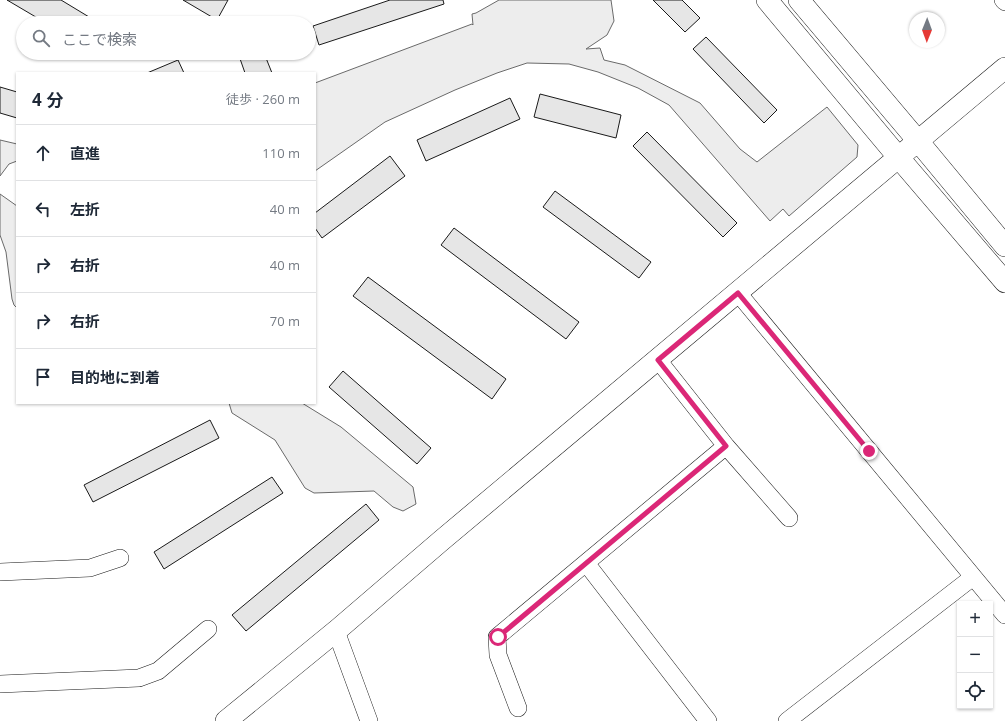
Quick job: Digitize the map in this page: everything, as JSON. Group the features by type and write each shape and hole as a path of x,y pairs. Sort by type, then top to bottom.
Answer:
{"street":[{"path":"767,0 898,158 1005,282"},
{"path":"799,0 1005,246"},
{"path":"226,721 336,631 442,540 1005,68"},
{"path":"738,293 1005,615"},
{"path":"658,360 726,446 789,518"},
{"path":"518,708 498,655 498,637 726,446"},
{"path":"0,572 90,568 120,558"},
{"path":"586,564 708,721"},
{"path":"787,721 973,577"},
{"path":"0,684 139,678 158,671 208,629"},
{"path":"336,631 369,721"}],"shaded area":[{"path":"499,0 611,0 614,21 607,35 586,49 600,48 604,60 625,65 700,103 740,149 757,162 827,107 858,145 857,157 789,216 783,209 770,221 669,105 638,88 598,72 569,64 527,63 455,90 385,122 316,170 316,83 472,24 473,25 472,14"},
{"path":"0,140 16,144 16,161 9,164 0,176"},
{"path":"0,194 16,205 16,307 12,299 6,252 0,235"},
{"path":"229,404 304,404 341,427 413,487 416,504 403,511 393,507 374,491 314,493 305,488 275,440 232,413"}],"building":[{"path":"7,0 61,0 87,16 34,16"},
{"path":"183,0 228,0 219,16 210,16"},
{"path":"390,0 443,0 444,4 319,45 316,36 316,25"},
{"path":"653,0 682,0 700,18 685,32"},
{"path":"706,37 777,110 764,123 693,49"},
{"path":"178,60 184,72 149,72"},
{"path":"240,60 267,60 272,72 245,72"},
{"path":"0,87 16,92 16,118 0,113"},
{"path":"540,94 621,115 616,138 534,117"},
{"path":"510,98 520,119 426,161 417,140"},
{"path":"647,132 737,223 723,237 633,146"},
{"path":"390,156 405,176 322,238 316,229 316,212"},
{"path":"555,191 651,262 639,278 543,207"},
{"path":"454,228 579,322 566,339 441,245"},
{"path":"368,277 506,379 492,399 353,296"},
{"path":"343,371 431,448 417,464 329,387"},
{"path":"210,420 219,438 93,502 84,485"},
{"path":"272,477 283,493 164,569 154,552"},
{"path":"366,504 379,520 246,631 232,615"}],"route":[{"path":"498,637 726,446 658,360 738,293 869,451"}]}
